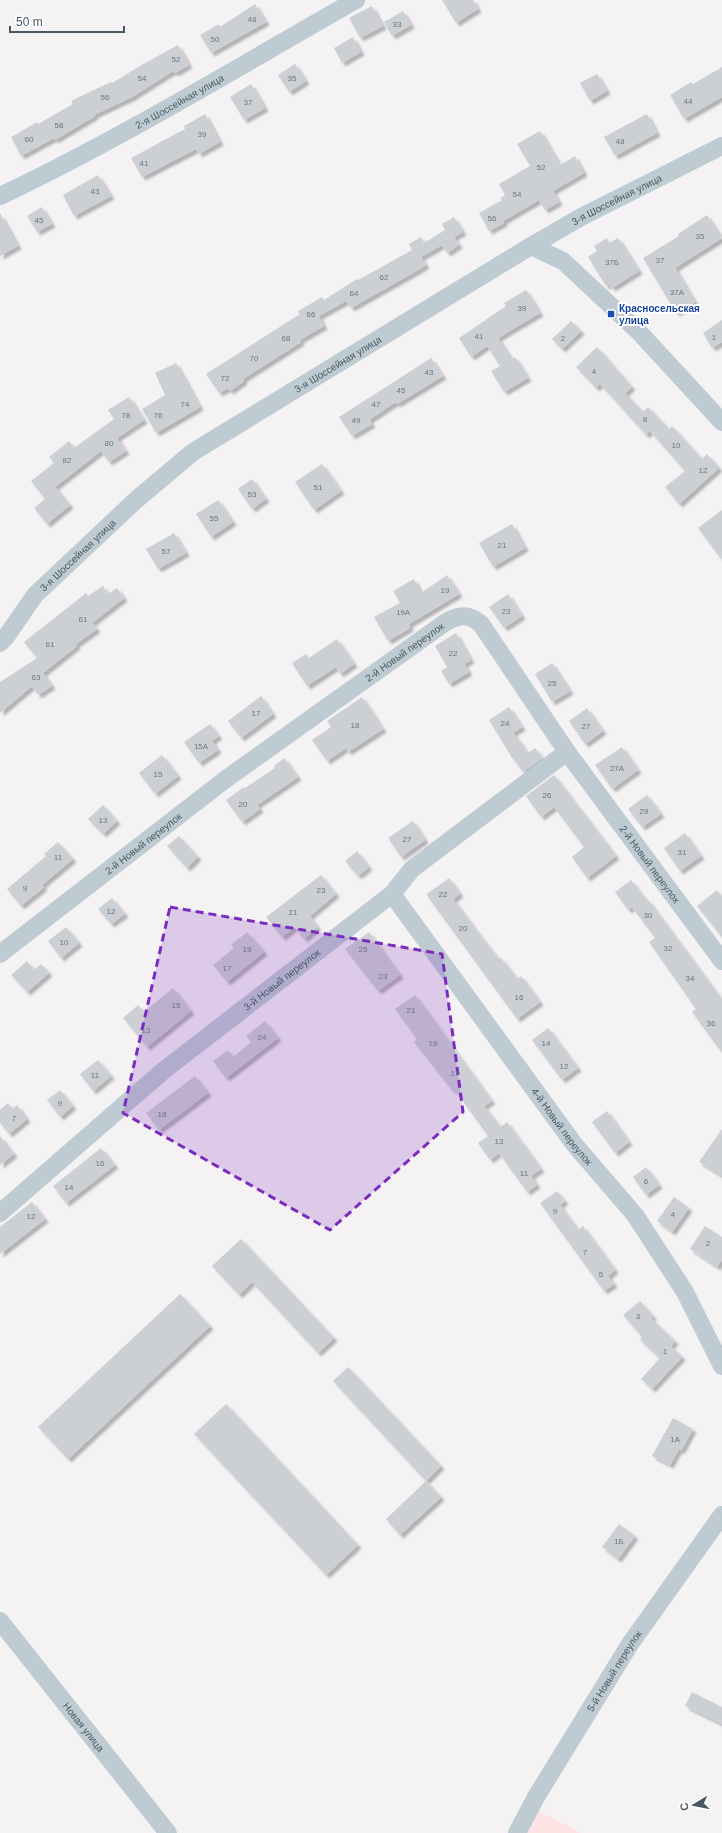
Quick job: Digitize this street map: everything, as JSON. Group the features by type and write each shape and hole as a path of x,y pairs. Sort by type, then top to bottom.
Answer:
{"street":[{"name":"2-я Шоссейная улица","path":"0,196 155,115 356,0"},
{"name":"3-я Шоссейная улица","path":"2,637 35,595 136,500 193,452 531,246 583,216 722,146"},
{"path":"531,246 563,261 639,332 718,410"},
{"name":"2-й Новый переулок","path":"0,954 226,780 455,616 464,615 473,618 481,624 567,752 722,961"},
{"name":"3-й Новый переулок","path":"0,1212 163,1071 392,894 412,869 567,752"},
{"name":"4-й Новый переулок","path":"392,894 574,1144 635,1215 685,1292 722,1366"},
{"name":"5-й Новый переулок","path":"517,1833 536,1797 630,1644 722,1515"},
{"name":"Новая улица","path":"1,1624 168,1833"}],"highlighted area":[{"path":"170,907 442,954 463,1112 330,1230 123,1113"}],"shaded area":[{"path":"536,1810 581,1833 524,1833"}],"building":[{"path":"442,0 473,0 478,9 456,23"},
{"path":"255,4 266,22 211,53 200,35 219,24 220,27"},
{"path":"372,6 383,26 360,38 349,18"},
{"path":"403,11 411,25 392,36 384,22"},
{"path":"353,37 361,52 342,63 334,48"},
{"path":"178,45 189,65 175,73 173,71 132,97 94,115 95,116 55,140 54,138 21,156 11,137 37,122 38,124 73,104 71,101 111,82 112,83"},
{"path":"295,64 306,81 289,92 278,75"},
{"path":"722,67 722,97 684,119 670,95 691,82 693,84"},
{"path":"597,74 607,91 590,101 580,83"},
{"path":"251,84 265,108 244,120 230,97"},
{"path":"205,114 220,142 199,154 196,149 142,177 131,158 185,129 184,126"},
{"path":"647,114 657,133 615,156 604,137"},
{"path":"540,131 560,165 575,156 584,173 553,191 559,202 545,210 539,200 489,231 479,213 502,200 500,198 505,195 499,184 530,166 517,144"},
{"path":"98,175 111,196 74,216 63,195"},
{"path":"42,207 52,224 37,232 27,216"},
{"path":"0,213 18,246 0,256"},
{"path":"707,215 722,238 675,268 695,302 676,313 643,258 679,236 678,234"},
{"path":"454,217 463,232 454,237 459,245 447,253 442,245 421,257 426,265 413,273 351,308 346,301 319,316 324,326 300,340 301,342 243,379 244,381 230,391 228,388 219,393 206,374 300,314 298,311 322,297 324,300 357,279 358,280 412,250 409,244 421,237 424,243 445,230 442,224"},
{"path":"607,238 609,243 618,238 639,271 612,288 609,284 606,286 588,257 597,251 594,246"},
{"path":"526,290 540,313 498,338 512,359 515,357 528,378 504,392 491,371 500,366 487,346 471,357 459,338 506,306 504,303"},
{"path":"722,320 722,342 712,348 703,333"},
{"path":"571,321 581,331 562,349 552,339"},
{"path":"597,347 632,387 625,393 643,412 648,407 669,429 672,426 702,459 707,454 719,468 679,504 665,487 685,471 650,431 646,435 600,384 596,388 576,367"},
{"path":"431,358 443,376 397,404 396,402 369,420 372,424 352,436 339,417"},
{"path":"176,363 200,407 156,433 142,409 165,395 155,373"},
{"path":"129,397 144,420 117,438 126,451 109,462 101,451 55,487 70,505 47,524 34,508 45,499 31,481 54,463 49,457 69,441 74,448 114,419 108,410"},
{"path":"322,464 341,491 314,510 295,482"},
{"path":"252,479 266,499 252,509 238,489"},
{"path":"218,500 233,522 211,537 196,514"},
{"path":"722,510 722,560 698,528"},
{"path":"512,524 525,548 493,567 479,543"},
{"path":"174,533 186,553 158,569 146,549"},
{"path":"447,575 459,594 409,624 410,628 388,641 374,617 400,603 393,591 414,579 421,593"},
{"path":"103,586 108,594 117,588 124,598 92,623 97,629 76,644 77,646 43,673 52,686 38,695 32,686 0,713 0,682 37,658 24,642 86,593 88,596"},
{"path":"508,594 522,616 504,628 489,607"},
{"path":"456,633 471,660 464,664 469,672 449,684 441,671 447,667 435,646"},
{"path":"337,639 354,664 340,674 336,667 307,686 292,663 306,654 309,658"},
{"path":"552,663 570,691 552,702 535,674"},
{"path":"261,696 273,714 241,738 228,721"},
{"path":"362,697 383,729 348,752 346,748 327,761 312,740 331,727 327,721"},
{"path":"509,707 522,727 513,733 528,753 535,748 542,758 523,772 511,756 489,720"},
{"path":"587,708 603,731 585,744 569,721"},
{"path":"210,724 219,736 212,741 218,750 199,763 184,742"},
{"path":"622,747 638,770 612,789 595,765"},
{"path":"162,755 178,776 155,794 139,773"},
{"path":"284,758 298,777 257,805 260,809 242,822 226,800 275,768 274,766"},
{"path":"554,775 616,856 587,878 572,857 584,847 554,807 541,817 526,796"},
{"path":"647,795 661,814 642,827 628,809"},
{"path":"103,805 117,821 103,834 88,819"},
{"path":"413,821 425,840 401,857 388,838"},
{"path":"685,833 701,856 680,871 664,848"},
{"path":"179,836 198,857 187,868 167,846"},
{"path":"58,842 73,859 42,885 44,887 21,906 7,889 46,856 44,854"},
{"path":"357,851 369,867 358,876 345,861"},
{"path":"321,875 336,894 310,916 318,927 304,939 295,927 282,937 266,917"},
{"path":"449,878 460,894 453,899 499,959 501,958 517,979 521,976 540,1002 517,1019 428,897 427,894"},
{"path":"631,880 647,901 648,900 722,1000 722,1053 692,1012 696,1009 649,942 655,938 632,907 628,910 615,892"},
{"path":"717,890 722,896 722,937 697,906"},
{"path":"112,898 125,914 111,924 98,909"},
{"path":"66,927 79,943 61,958 48,941"},
{"path":"247,932 264,952 227,982 213,965 234,948 231,945"},
{"path":"369,932 400,975 378,991 345,949"},
{"path":"27,961 34,970 41,964 49,973 27,992 11,975"},
{"path":"173,988 191,1011 147,1047 123,1018 138,1005 144,1012"},
{"path":"415,995 492,1101 484,1106 500,1127 507,1122 541,1169 531,1176 537,1185 527,1192 499,1153 490,1160 478,1143 488,1136 454,1089 452,1090 414,1042 417,1039 395,1009"},
{"path":"265,1021 278,1038 226,1078 213,1061 228,1050 233,1057 251,1042 246,1036"},
{"path":"548,1028 578,1068 562,1080 532,1040"},
{"path":"98,1060 111,1076 93,1091 80,1074"},
{"path":"195,1076 208,1093 159,1130 146,1113"},
{"path":"60,1090 73,1106 60,1117 47,1100"},
{"path":"8,1103 12,1109 17,1105 27,1119 9,1134 0,1123 0,1110"},
{"path":"607,1111 629,1142 615,1153 592,1122"},
{"path":"722,1129 722,1176 699,1162"},
{"path":"0,1136 14,1154 0,1165"},
{"path":"101,1148 115,1165 66,1203 53,1186"},
{"path":"646,1167 659,1185 646,1195 633,1177"},
{"path":"557,1191 565,1201 560,1205 578,1230 583,1226 615,1270 608,1276 614,1284 604,1291 540,1203"},
{"path":"674,1197 689,1208 672,1232 657,1221"},
{"path":"32,1202 45,1219 0,1254 0,1227"},
{"path":"705,1226 722,1237 722,1260 717,1267 690,1249"},
{"path":"241,1239 334,1338 318,1353 252,1282 239,1295 212,1266"},
{"path":"180,1294 210,1326 68,1459 38,1427"},
{"path":"640,1301 653,1316 651,1318 675,1341 671,1346 682,1357 652,1389 641,1379 660,1358 640,1340 642,1337 623,1315"},
{"path":"348,1367 441,1466 426,1481 333,1381"},
{"path":"226,1404 358,1545 326,1575 194,1434"},
{"path":"673,1418 693,1429 681,1451 679,1449 670,1465 652,1456"},
{"path":"426,1481 441,1497 400,1535 386,1519"},
{"path":"619,1524 635,1536 618,1559 602,1547"},
{"path":"692,1692 722,1707 722,1724 685,1706"}],"place":[{"name":"Красносельская улица","path":"611,314"}]}
